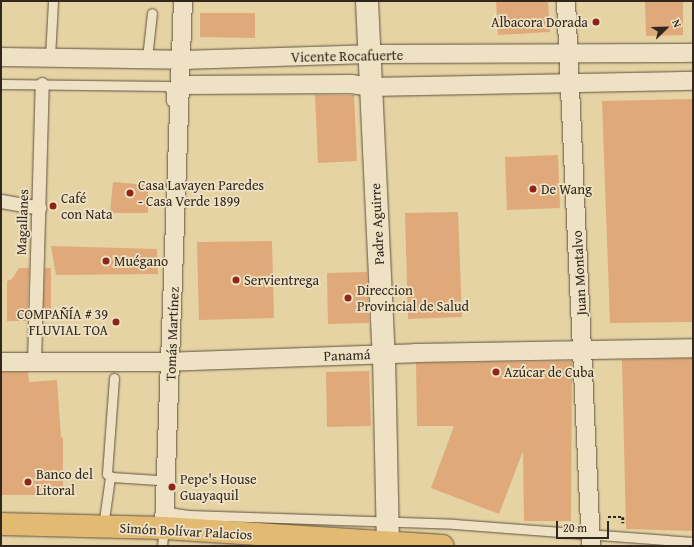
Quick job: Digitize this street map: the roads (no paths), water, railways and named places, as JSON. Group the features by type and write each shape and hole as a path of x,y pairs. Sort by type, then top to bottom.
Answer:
{"main road":[{"name":"Padre Aguirre","path":"367,1 384,354 389,532"},
{"name":"Simón Bolívar Palacios","path":"1,524 164,529 389,532 442,546"}],"street":[{"name":"Tomás Martínez","path":"164,529 167,362 182,85 183,1"},
{"name":"Juan Montalvo","path":"566,1 591,540"},
{"name":"Vicente Rocafuerte","path":"1,57 147,58 182,60 369,54 693,53"},
{"name":"Vicente Rocafuerte","path":"182,85 351,84 370,87 693,81"},
{"name":"Magallanes","path":"34,362 42,84"},
{"path":"1,201 39,208"},
{"name":"Panamá","path":"1,362 167,362 384,354 693,348"}],"lane":[{"path":"50,57 53,1"},
{"path":"147,58 152,13"},
{"path":"1,84 154,85 168,86 172,91 167,362 158,480 158,509 164,529"},
{"path":"103,527 110,477 106,472 114,378"},
{"path":"110,477 158,480"},
{"path":"389,532 591,540 693,542"}],"place":[{"name":"Albacora Dorada","path":"596,22"},
{"name":"De Wang","path":"533,189"},
{"name":"Casa Lavayen Paredes - Casa Verde 1899","path":"130,193"},
{"name":"Café con Nata","path":"53,206"},
{"name":"Muégano","path":"106,261"},
{"name":"Servientrega","path":"236,280"},
{"name":"Direccion Provincial de Salud","path":"348,298"},
{"name":"COMPAÑÍA # 39 FLUVIAL TOA","path":"116,322"},
{"name":"Azúcar de Cuba","path":"496,372"},
{"name":"Banco del Litoral","path":"28,482"},
{"name":"Pepe's House Guayaquil","path":"172,487"}]}
